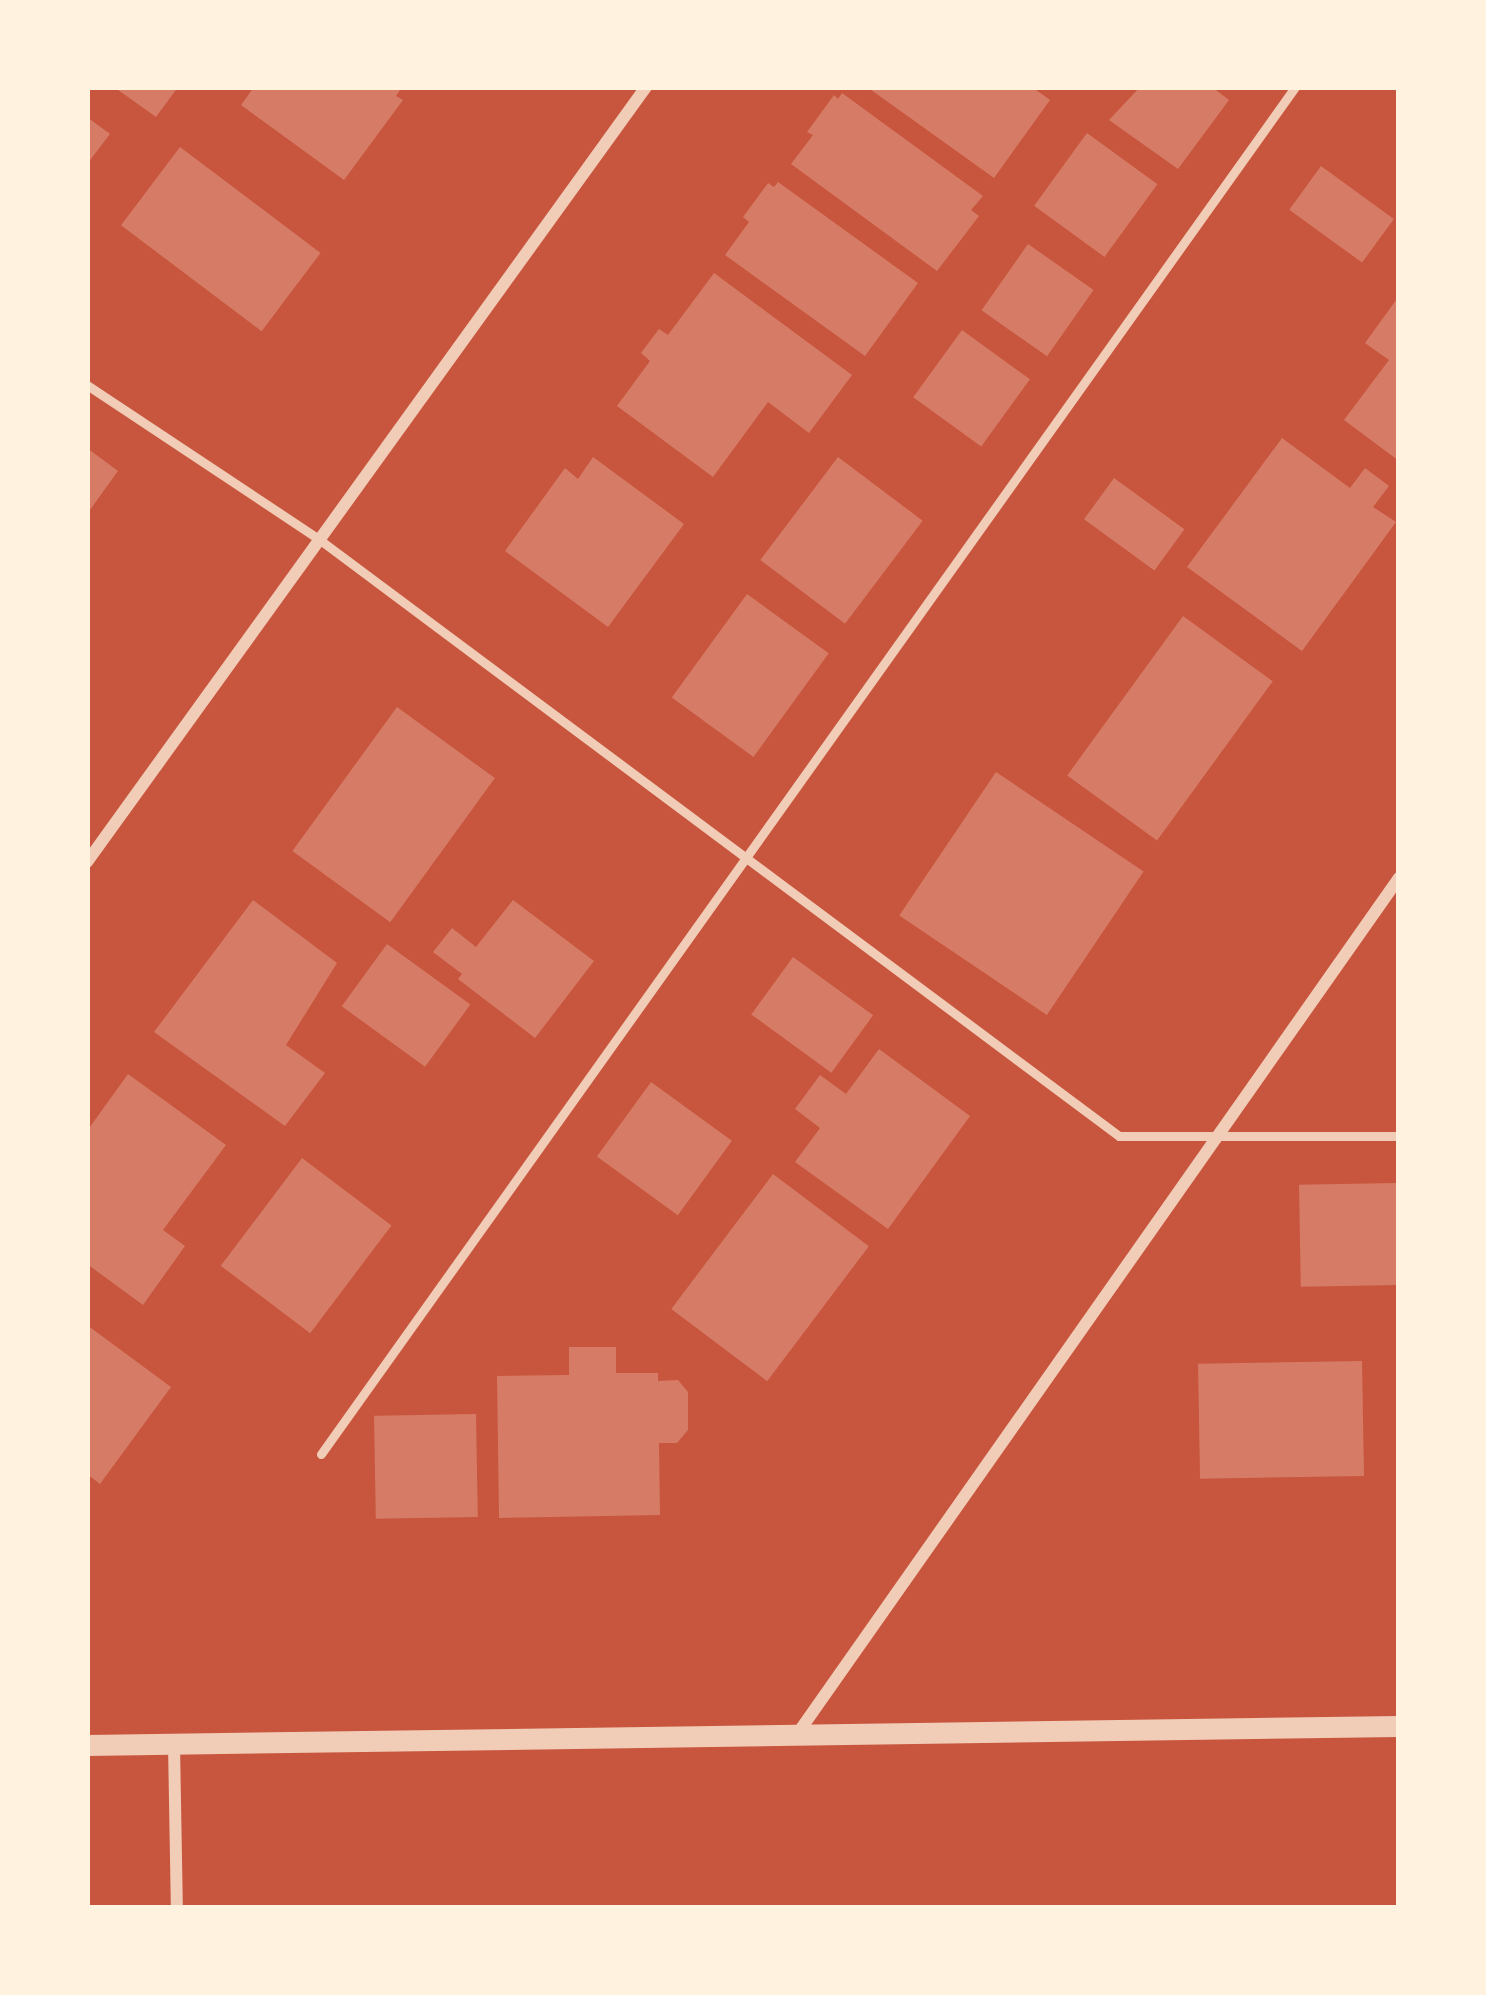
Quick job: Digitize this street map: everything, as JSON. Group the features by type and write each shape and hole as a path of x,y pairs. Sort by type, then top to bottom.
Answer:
{"street":[{"path":"87,862 316,537 646,87"},
{"path":"797,1734 898,1598 1212,1138 1399,878"},
{"path":"87,1745 1399,1726"},
{"path":"174,1744 177,1908"}],"lane":[{"path":"321,1454 1295,87"},
{"path":"87,385 316,537 1119,1136 1399,1136"}],"building":[{"path":"114,87 178,87 156,117"},
{"path":"254,87 402,87 396,96 403,100 344,180 241,105"},
{"path":"867,87 1032,87 1050,100 994,178"},
{"path":"1140,87 1212,87 1229,100 1178,169 1109,120"},
{"path":"842,93 983,196 971,210 979,216 937,271 791,164 813,135 807,132 834,95 838,99"},
{"path":"87,117 110,134 87,164"},
{"path":"1087,133 1157,184 1104,257 1034,206"},
{"path":"180,147 321,253 262,331 121,225"},
{"path":"1321,166 1394,219 1362,263 1289,210"},
{"path":"778,182 918,283 865,356 725,255 749,222 743,217 768,183 774,187"},
{"path":"1028,244 1094,290 1047,356 982,310"},
{"path":"714,273 852,375 809,433 768,402 713,477 617,406 650,361 641,353 659,329 668,335"},
{"path":"1399,296 1399,461 1344,420 1389,360 1365,343"},
{"path":"962,330 1030,379 981,447 913,397"},
{"path":"1282,438 1350,488 1365,468 1389,486 1373,507 1396,522 1302,651 1187,567"},
{"path":"87,448 118,471 87,514"},
{"path":"593,457 684,524 608,627 505,551 565,468 578,479"},
{"path":"838,457 923,521 845,624 760,560"},
{"path":"1114,478 1184,529 1154,570 1084,519"},
{"path":"747,594 829,653 753,757 672,698"},
{"path":"1183,616 1273,681 1157,841 1067,775"},
{"path":"397,707 495,778 390,922 292,851"},
{"path":"996,772 1144,872 1047,1015 899,915"},
{"path":"253,900 337,963 286,1045 325,1073 285,1126 154,1032"},
{"path":"513,900 594,961 535,1038 458,979 462,974 433,952 452,928 476,947"},
{"path":"387,944 470,1005 425,1067 342,1006"},
{"path":"793,957 873,1015 831,1073 751,1014"},
{"path":"879,1049 970,1116 888,1229 795,1162 820,1128 795,1109 820,1075 846,1094"},
{"path":"128,1074 226,1145 163,1230 185,1246 143,1305 87,1264 87,1131"},
{"path":"651,1082 732,1141 678,1215 597,1156"},
{"path":"302,1158 391,1225 310,1333 221,1266"},
{"path":"773,1174 869,1246 767,1381 671,1309"},
{"path":"1396,1183 1398,1285 1301,1287 1299,1185"},
{"path":"87,1325 171,1387 100,1484 87,1474"},
{"path":"569,1347 616,1347 616,1373 658,1373 658,1381 678,1380 688,1392 688,1430 677,1443 659,1443 660,1515 499,1518 497,1376 569,1375"},
{"path":"1362,1361 1364,1476 1200,1479 1198,1364"},
{"path":"476,1414 478,1517 376,1519 374,1416"}]}
